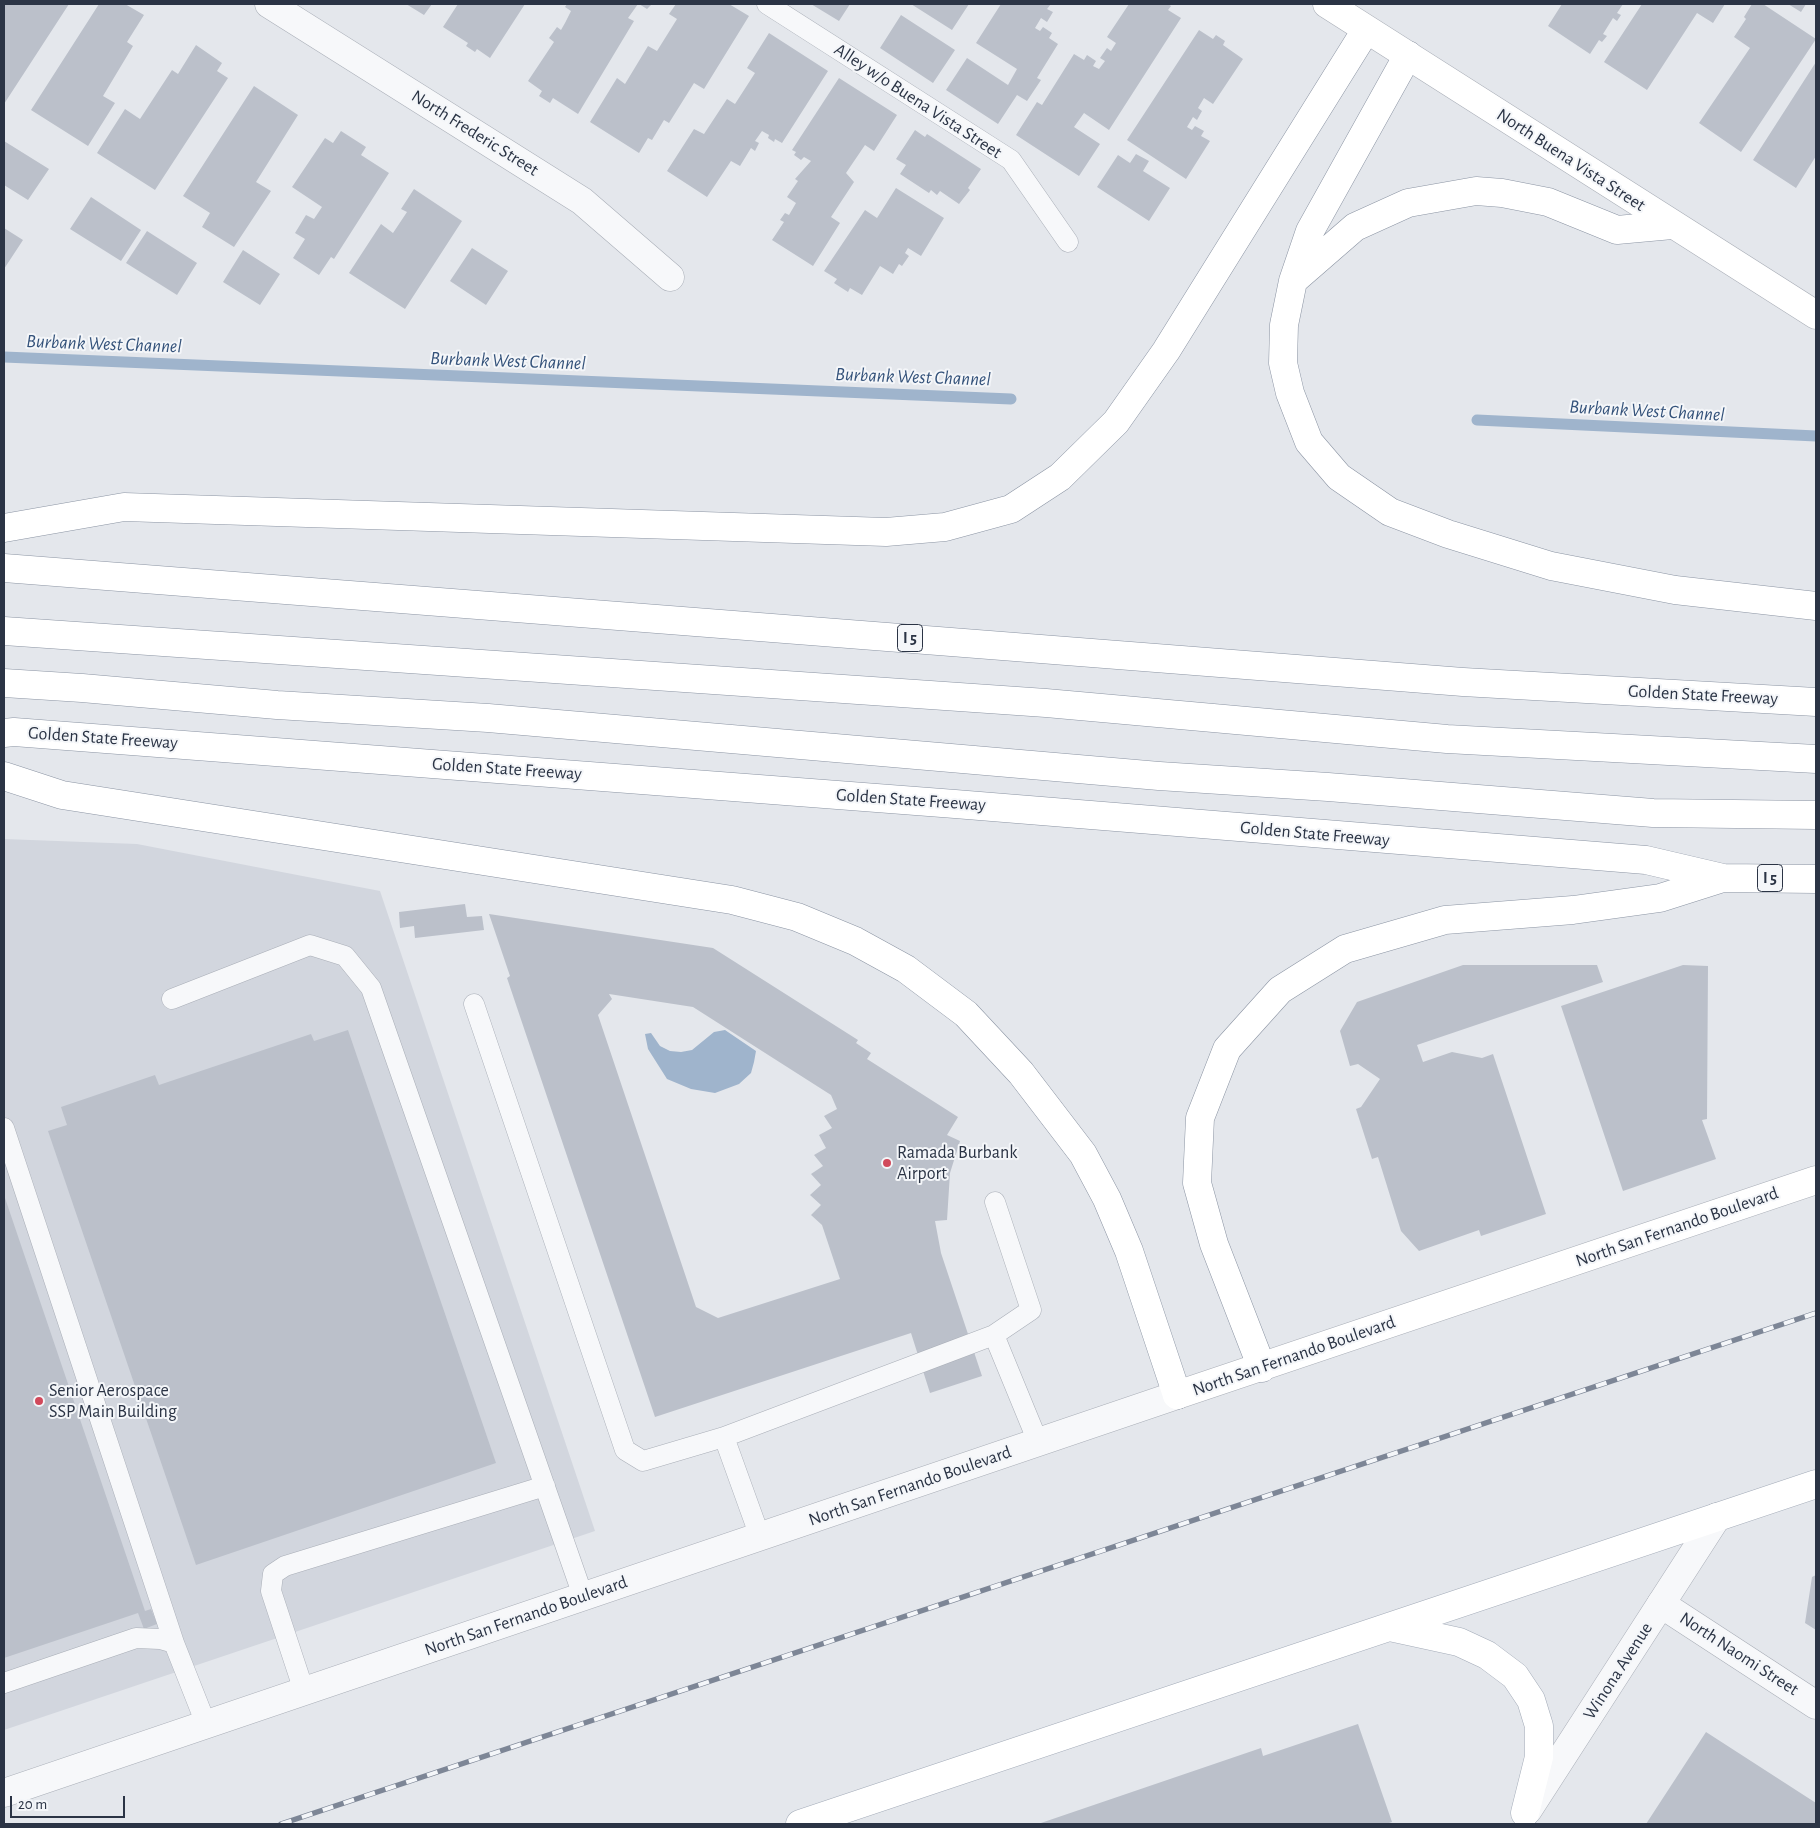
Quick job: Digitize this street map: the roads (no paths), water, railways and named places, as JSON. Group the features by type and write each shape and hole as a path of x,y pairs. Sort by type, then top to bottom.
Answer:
{"main road":[{"name":"North Buena Vista Street","path":"1327,4 1816,315"},
{"path":"4,528 124,508 886,532 945,527 1011,509 1060,477 1116,422 1172,342 1366,30"},
{"path":"1408,55 1310,231 1293,281 1284,325 1283,363 1290,393 1309,442 1339,476 1390,512 1448,534 1551,566 1675,590 1816,606"},
{"path":"1293,281 1355,227 1408,203 1476,191 1502,193 1548,202 1617,230 1672,225"},
{"name":"Golden State Freeway","path":"4,568 1463,682 1816,702"},
{"path":"4,631 1036,702 1446,739 1816,759"},
{"path":"4,683 277,705 498,719 1159,776 1328,786 1634,812 1816,815"},
{"name":"Golden State Freeway","path":"4,733 14,732 955,804 1646,860 1723,878 1816,879"},
{"path":"4,776 62,795 732,900 797,917 855,941 906,969 966,1014 1021,1073 1083,1154 1107,1199 1129,1251 1177,1395"},
{"path":"1262,1368 1214,1244 1197,1183 1200,1118 1226,1049 1280,990 1346,950 1445,920 1573,910 1660,898 1723,878"},
{"name":"North San Fernando Boulevard","path":"1177,1395 1262,1368 1816,1180"},
{"path":"800,1824 1386,1626 1816,1484"},
{"path":"1386,1626 1459,1642 1487,1655 1515,1676 1531,1700 1539,1726 1539,1757 1522,1819"}],"street":[{"name":"North Frederic Street","path":"269,4 582,201 670,277"},
{"name":"North San Fernando Boulevard","path":"4,1792 1177,1395"},
{"name":"Winona Avenue","path":"1522,1819 1717,1517"},
{"name":"North Naomi Street","path":"1661,1604 1816,1705"}],"lane":[{"name":"Alley w/o Buena Vista Street","path":"767,4 1011,160 1068,242"},
{"path":"172,999 310,945 344,956 371,988 583,1596"},
{"path":"474,1004 626,1450 643,1461 724,1437 994,1335 1031,1310 995,1202"},
{"path":"4,1128 174,1643 206,1724"},
{"path":"994,1335 1038,1442"},
{"path":"724,1437 760,1536"},
{"path":"304,1691 271,1591 274,1574 285,1566 545,1486"},
{"path":"4,1683 136,1638 160,1639 174,1643"}],"water":[{"path":"725,1030 756,1051 751,1073 739,1084 715,1093 691,1089 667,1079 648,1049 645,1034 651,1033 660,1046 670,1051 681,1052 692,1050 714,1032"}],"waterway":[{"name":"Burbank West Channel","path":"4,357 1011,399"},
{"name":"Burbank West Channel","path":"1477,420 1816,436"}],"railway":[{"path":"281,1824 1816,1313"}],"place":[{"name":"Ramada Burbank Airport","path":"887,1163"},
{"name":"Senior Aerospace SSP Main Building","path":"39,1401"}]}
